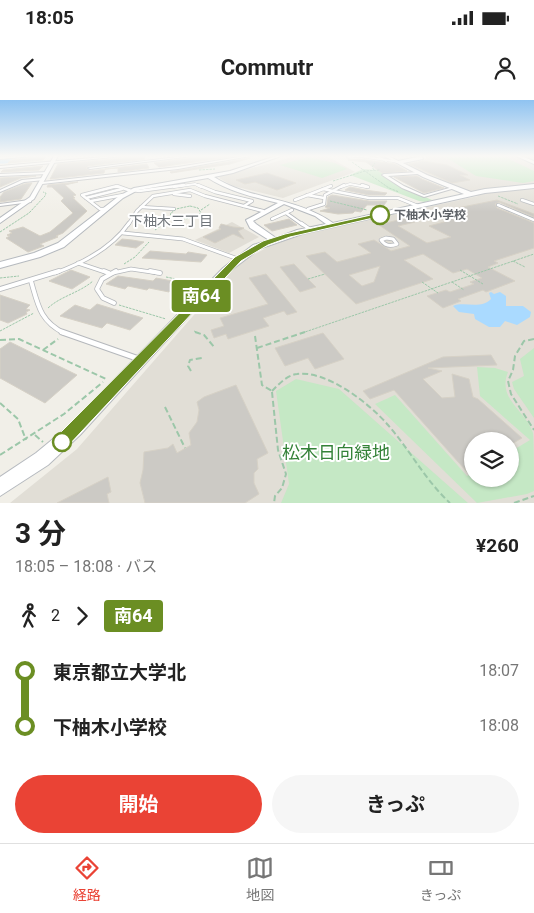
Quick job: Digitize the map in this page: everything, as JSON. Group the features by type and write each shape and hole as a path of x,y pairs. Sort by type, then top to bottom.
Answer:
{"street":[{"path":"1,175 44,178 88,178 117,175"},
{"path":"0,221 29,201 46,175"},
{"path":"0,265 58,247 75,236 107,209 123,192 156,184 215,175"},
{"path":"387,175 384,175 402,187 424,196 453,188"},
{"path":"422,175 471,195"},
{"path":"209,176 229,188 308,209 332,225"},
{"path":"0,191 23,181 44,178"},
{"path":"0,183 12,185"},
{"path":"0,487 42,459 65,439 238,259 274,240 311,230 471,195 534,186"},
{"path":"0,204 29,201"},
{"path":"274,240 253,226 249,222 250,218 284,202"}],"lane":[{"path":"308,209 322,206 325,195 352,182 368,187"},
{"path":"132,191 195,184 215,192 252,202 244,206"},
{"path":"90,201 123,192 117,186 82,194 86,198 100,209 107,209"},
{"path":"295,200 331,186"},
{"path":"323,189 369,198 395,197 418,206"},
{"path":"0,289 30,281 78,263 111,244 123,233 141,206 150,198 190,190 263,211"},
{"path":"166,194 190,196"},
{"path":"307,195 324,200"},
{"path":"522,200 534,204"},
{"path":"141,206 174,209"},
{"path":"498,206 534,220"},
{"path":"146,212 151,207"},
{"path":"158,213 164,208"},
{"path":"272,219 292,210"},
{"path":"286,213 311,230"},
{"path":"123,233 153,235 191,241 238,259"},
{"path":"378,235 384,239 393,240 397,244 386,245 381,242 384,239"},
{"path":"78,263 109,273 132,269 159,274"},
{"path":"109,273 98,284 96,291 103,298 114,303"},
{"path":"30,281 42,314 49,324 66,333 141,360"}],"path":[{"path":"370,175 398,192"},
{"path":"0,232 30,213 45,196 46,193 42,192"},
{"path":"498,196 525,206"},
{"path":"324,200 364,208 372,212"},
{"path":"201,210 190,206 174,209 169,213 173,217 182,219 193,217 199,215 201,210 210,201"},
{"path":"123,265 145,248 156,228 173,217"},
{"path":"257,348 534,254"},
{"path":"513,261 524,267"},
{"path":"460,270 483,284"},
{"path":"159,274 202,284"},
{"path":"308,279 325,274"},
{"path":"422,282 438,292"},
{"path":"451,282 464,290"},
{"path":"48,308 60,298 92,283"},
{"path":"114,303 166,319"},
{"path":"0,331 35,312"},
{"path":"194,331 204,335 215,348"},
{"path":"43,350 66,333"},
{"path":"255,336 262,386 272,392"},
{"path":"0,340 16,338 106,379"},
{"path":"534,340 524,341 515,356 513,370 508,381 510,394 534,430"},
{"path":"191,371 188,366 190,360 202,358"},
{"path":"272,392 286,378 304,373 314,375 351,394 388,424 419,468 442,497 450,503"},
{"path":"0,455 64,414 103,382"},
{"path":"272,392 278,450 286,474 282,488 275,496 274,503"},
{"path":"0,403 18,419 26,440"},
{"path":"165,407 185,448"},
{"path":"34,435 43,442"},
{"path":"514,503 534,496"}],"shaded area":[{"path":"347,175 283,198 233,186 219,178 221,176"},
{"path":"428,175 534,175 534,503 10,503 77,449 234,269 251,256 272,245 302,235 478,196"},
{"path":"232,222 259,237 229,253 195,240"}],"green space":[{"path":"312,175 331,175 322,178"},
{"path":"350,175 384,175 403,187 432,200 419,201"},
{"path":"474,175 534,175 534,181 523,183"},
{"path":"534,348 534,418 514,389 512,382 524,376 520,359"},
{"path":"477,367 495,368 508,372 506,390 513,404 533,433 534,491 477,503 375,404 395,395 464,473 464,487 519,487 519,447 530,440 480,396"},
{"name":"松木日向緑地","path":"296,379 339,389 468,503 281,503 289,484 276,391"}],"water":[{"path":"500,292 506,296 506,306 523,306 531,312 530,317 517,325 505,321 500,327 489,327 475,319 474,314 459,312 453,306 482,304 491,299 489,293 494,294"}],"building":[{"path":"52,175 88,175 50,179"},
{"path":"259,175 272,175 296,183 277,190 255,182 245,184 236,180"},
{"path":"433,175 468,175 460,175 470,180 452,183"},
{"path":"36,176 21,178 0,187 0,178"},
{"path":"417,176 444,188 424,193 394,177"},
{"path":"78,182 65,185 76,195 73,198 87,211 63,233 56,236 58,237 40,244 44,246 28,252 6,238 10,236 7,235 12,233 9,231 23,227 40,236 50,232 73,213 61,201 64,198 52,187 47,187 48,185"},
{"path":"32,183 21,199 0,202 0,197 4,192"},
{"path":"350,187 387,193 385,195 369,195 345,190"},
{"path":"332,195 369,201 387,201 384,205 367,205 361,212 355,211 353,213 338,214 320,211 330,208 325,207 328,197"},
{"path":"497,200 534,214 534,217 499,202 495,204 497,208 534,223 534,248 494,261 498,263 488,267 515,281 486,292 483,290 458,299 461,301 443,308 427,296 446,290 450,292 474,284 470,282 482,278 467,269 453,273 423,254 404,260 433,279 356,304 306,256 325,252 337,262 371,253 358,244 374,240 391,251 410,246 379,225 413,216 415,222 398,226 427,243 451,237 429,226 448,221 433,213","holes":["380,266 374,282 362,286 349,275"]},
{"path":"289,219 297,225 272,231 264,225"},
{"path":"221,224 244,228 238,231 244,239 233,234 215,243 203,237 221,229 219,228"},
{"path":"122,239 144,242 136,248 115,245"},
{"path":"150,251 186,254 188,252 207,255 201,262 142,258"},
{"path":"294,264 316,287 300,292 280,267"},
{"path":"71,270 90,277 72,289 49,281"},
{"path":"266,274 297,312 287,315 284,311 263,318 269,326 228,339 226,334 214,338 211,330 224,326 220,318 268,304 249,278"},
{"path":"118,276 153,281 156,278 178,282 169,292 128,286 125,289 106,284"},
{"path":"0,295 30,305 26,309 30,310 26,312 27,314 8,323 0,320"},
{"path":"97,304 143,318 130,330 107,323 102,328 60,316 75,305 90,310"},
{"path":"323,333 344,359 315,369 308,358 285,366 275,348"},
{"path":"10,342 77,375 45,403 0,378 0,349"},
{"path":"491,355 497,365 428,368 442,371 423,379 442,398 455,397 452,374 469,379 473,397 478,399 515,432 464,432 464,469 394,390 370,399 363,391 443,357"},
{"path":"236,385 268,453 257,459 258,469 254,473 254,483 259,494 245,503 145,503 140,483 144,452 168,448 173,444 177,453 191,445 189,433 197,422 199,410 197,402 204,397"},
{"path":"108,477 111,492 107,494 109,503 57,503"}],"bus line":[{"name":"南64","path":"62,442 226,270 245,254 265,243 288,235 380,215"}],"place":[{"name":"下柚木小学校","path":"380,215"}],"district":[{"name":"下柚木三丁目","path":"171,221"}]}
